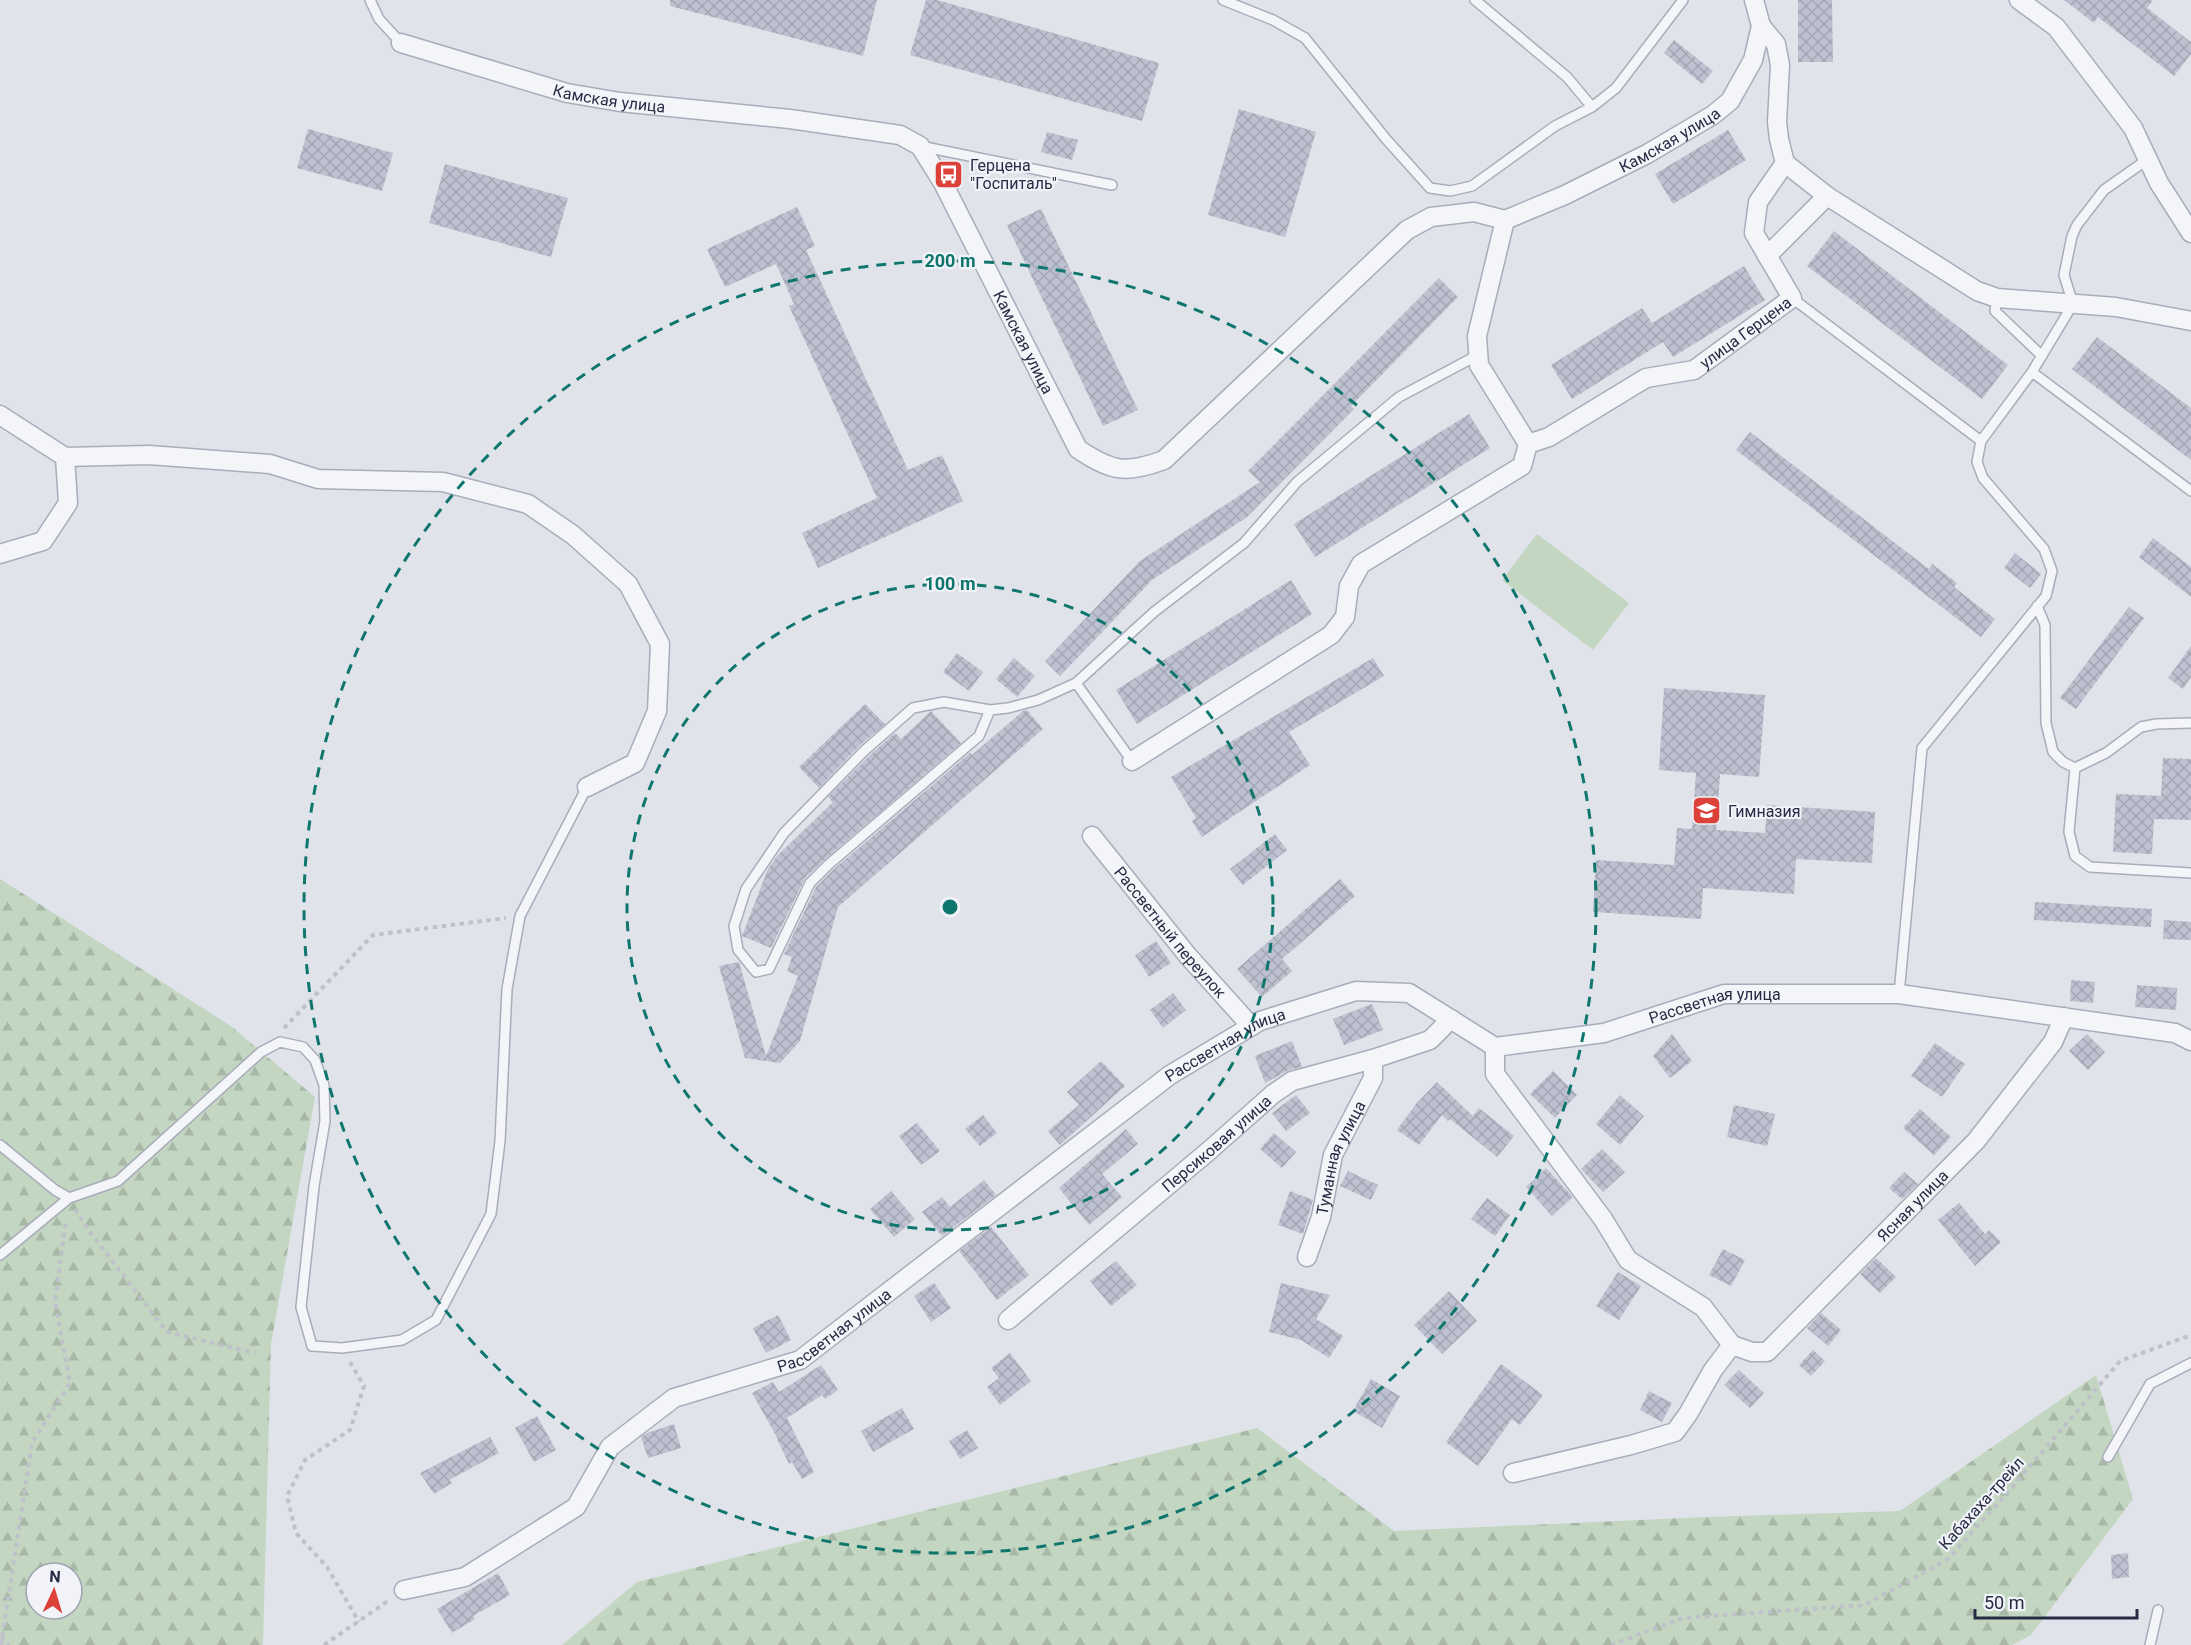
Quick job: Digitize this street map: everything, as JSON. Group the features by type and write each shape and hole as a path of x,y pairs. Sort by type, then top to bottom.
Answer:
{"street":[{"name":"Камская улица","path":"400,43 567,93 620,102 789,118 900,135 920,146 943,183 1078,449 1101,465 1141,469 1164,460 1407,230 1431,217 1474,212 1505,220 1565,195 1636,160 1713,115 1730,100 1753,60 1761,26 1754,0"},
{"path":"2019,0 2056,27 2133,128 2159,183 2191,233"},
{"path":"1761,26 1776,44 1780,65 1778,122 1779,139 1785,163 1827,196 1977,291 1997,298 2116,307 2191,321"},
{"name":"улица Герцена","path":"1528,444 1549,437 1646,378 1694,370 1792,298 1754,233 1758,202 1785,163"},
{"path":"1767,256 1827,196"},
{"path":"1132,761 1331,635 1345,617 1349,586 1361,564 1522,466 1528,444 1479,365 1478,355 1478,336 1505,220"},
{"path":"0,416 65,457 149,455 270,465 318,479 443,482 528,504 573,535 628,584 660,644 657,711 635,763 587,787"},
{"path":"0,554 43,541 68,502 65,457"},
{"name":"Рассветный переулок","path":"1092,836 1188,956 1251,1026"},
{"name":"Рассветная улица","path":"404,1590 465,1577 576,1507 610,1447 674,1398 800,1360 1170,1076 1260,1021 1356,992 1409,993 1495,1047 1604,1033 1724,994 1899,994 2175,1033 2191,1041"},
{"name":"Ясная улица","path":"1732,1345 1752,1352 1767,1352 1976,1141 2053,1042 2064,1017"},
{"name":"Персиковая улица","path":"1008,1320 1273,1094 1292,1081 1430,1040 1451,1019"},
{"path":"1495,1047 1495,1074 1603,1219 1629,1260 1703,1307 1732,1345 1713,1370 1675,1432 1631,1445 1513,1473"},
{"name":"Туманная улица","path":"1307,1257 1321,1217 1333,1155 1373,1078 1372,1059"}],"lane":[{"path":"370,0 379,19 400,43"},
{"path":"1223,0 1273,20 1305,38 1386,139 1430,188 1450,191 1472,186 1556,126 1592,107 1616,88 1683,0"},
{"path":"1475,0 1567,76 1592,107"},
{"path":"920,146 1113,185"},
{"path":"1899,994 1922,748 2046,596 2052,571 2044,549 1983,478 1977,462 1981,441 2032,372 2073,304 2064,275 2072,236 2077,225 2104,190 2148,159"},
{"path":"1792,298 1981,441"},
{"path":"1997,298 1995,311 2042,356"},
{"path":"990,710 979,736 810,883 769,969 756,972 738,950 734,926 746,889 784,833 864,751 913,708 944,702 990,710 1008,708 1038,700 1076,683 1154,612 1244,543 1297,482 1399,397 1478,355"},
{"path":"2032,372 2191,490"},
{"path":"2037,606 2045,625 2046,723 2053,752 2063,762 2075,768"},
{"path":"1076,683 1132,761"},
{"path":"2075,768 2106,753 2141,727 2191,723"},
{"path":"2075,768 2069,832 2075,856 2090,867 2191,873"},
{"path":"0,1255 69,1198 118,1181 261,1052 280,1042 303,1047 315,1060 324,1085 325,1121 314,1186 301,1307 312,1346 342,1348 402,1340 435,1320 491,1214 500,1141 507,988 520,916 587,787"},
{"path":"0,1145 55,1190 69,1198"},
{"path":"2108,1457 2150,1384 2191,1363"},
{"path":"2150,1645 2158,1610"}],"path":[{"path":"283,1029 373,935 520,916"},
{"path":"69,1198 86,1227 167,1332 255,1353"},
{"path":"1,1645 32,1443 70,1383 55,1301 69,1198"},
{"name":"Кабахаха-трейл","path":"1611,1645 1683,1618 1865,1605 1948,1559 2120,1360 2191,1335"},
{"path":"342,1348 364,1386 350,1430 305,1460 287,1496 296,1533 327,1567 359,1622"},
{"path":"324,1645 404,1590"},
{"path":"1,1637 9,1645"}],"green space":[{"path":"1537,534 1629,603 1593,650 1502,580"},
{"path":"0,879 231,1026 315,1097 271,1344 263,1645 0,1645"},
{"path":"2096,1375 2133,1499 2031,1635 2012,1645 562,1645 637,1582 1257,1428 1394,1531 1900,1511"}],"building":[{"path":"670,0 877,0 863,56 670,6"},
{"path":"926,0 937,0 1159,63 1142,121 910,55"},
{"path":"1798,0 1832,0 1833,62 1798,62"},
{"path":"2064,0 2153,0 2147,8 2191,42 2191,54 2174,76 2098,17 2094,23"},
{"path":"1674,40 1713,71 1702,84 1664,53"},
{"path":"1239,109 1316,132 1285,237 1208,215"},
{"path":"308,129 393,153 382,191 297,168"},
{"path":"1728,130 1746,160 1673,204 1655,174"},
{"path":"1047,132 1078,140 1072,160 1041,152"},
{"path":"445,164 568,198 551,257 429,223"},
{"path":"797,207 815,246 806,250 908,470 942,455 963,501 818,568 802,533 877,498 789,306 794,304 776,264 725,287 707,249"},
{"path":"1041,209 1138,410 1103,426 1007,225"},
{"path":"1834,231 2008,365 1982,399 1807,266"},
{"path":"1744,266 1765,300 1673,357 1663,342 1572,399 1551,365 1642,308 1652,323"},
{"path":"1439,278 1458,297 1351,406 1354,409 1247,517 1152,580 1060,676 1045,661 1140,561 1260,482 1248,471"},
{"path":"2097,337 2191,408 2191,460 2072,369"},
{"path":"1469,414 1490,448 1315,557 1294,524"},
{"path":"1750,432 1929,569 1932,564 1957,583 1954,587 1995,619 1981,637 1736,450"},
{"path":"2153,538 2191,567 2191,597 2139,557"},
{"path":"2015,553 2041,574 2030,588 2004,568"},
{"path":"1291,580 1312,614 1137,724 1116,690"},
{"path":"2129,607 2144,618 2076,709 2060,698"},
{"path":"2191,646 2191,677 2183,689 2168,678"},
{"path":"957,653 983,672 969,691 943,672"},
{"path":"1014,658 1035,676 1017,697 996,679"},
{"path":"1373,658 1384,676 1289,732 1310,765 1202,837 1192,821 1196,818 1171,777"},
{"path":"1664,688 1765,695 1759,777 1720,774 1716,830 1765,833 1767,805 1875,812 1872,863 1796,859 1794,894 1703,888 1701,919 1593,912 1596,860 1674,865 1677,828 1692,829 1696,773 1659,770"},
{"path":"865,704 885,724 859,746 819,788 799,767"},
{"path":"1027,710 1043,729 838,907 800,1041 780,1063 745,1058 719,966 739,962 766,1056 798,976 787,971 792,957 784,954 816,887 970,753 972,755"},
{"path":"931,711 961,743 805,878 771,948 742,936 768,869 777,856 833,802 828,797 869,756 895,733 901,739"},
{"path":"2163,758 2191,759 2191,820 2154,819 2152,854 2113,852 2116,794 2161,796"},
{"path":"1275,834 1287,850 1243,885 1230,869"},
{"path":"1340,879 1355,896 1282,959 1292,971 1262,997 1237,969"},
{"path":"2035,902 2152,909 2151,927 2034,920"},
{"path":"2164,920 2191,922 2191,940 2163,939"},
{"path":"1156,941 1171,963 1149,977 1135,955"},
{"path":"2071,980 2095,982 2093,1003 2070,1001"},
{"path":"2137,985 2177,988 2176,1010 2135,1007"},
{"path":"1173,993 1186,1010 1163,1028 1150,1010"},
{"path":"1372,1004 1383,1030 1344,1045 1333,1019"},
{"path":"1672,1034 1692,1061 1670,1078 1653,1056"},
{"path":"2087,1034 2105,1052 2088,1070 2069,1051"},
{"path":"1292,1041 1302,1067 1289,1070 1265,1083 1255,1056"},
{"path":"1935,1043 1965,1064 1942,1097 1911,1076"},
{"path":"1101,1061 1125,1086 1060,1145 1048,1131 1079,1105 1067,1092"},
{"path":"1553,1071 1577,1095 1555,1118 1530,1094"},
{"path":"1437,1082 1473,1116 1479,1108 1514,1136 1497,1157 1442,1115 1419,1145 1397,1130 1416,1104"},
{"path":"1296,1095 1310,1113 1286,1131 1272,1113"},
{"path":"1620,1095 1644,1116 1620,1145 1596,1124"},
{"path":"1734,1105 1775,1114 1767,1146 1727,1137"},
{"path":"1920,1109 1951,1137 1934,1155 1903,1128"},
{"path":"983,1115 997,1133 980,1146 965,1129"},
{"path":"917,1123 940,1151 921,1165 899,1136"},
{"path":"1126,1129 1138,1144 1102,1174 1122,1197 1089,1225 1059,1188"},
{"path":"1274,1133 1296,1152 1282,1168 1260,1149"},
{"path":"1602,1149 1625,1172 1603,1192 1581,1169"},
{"path":"1546,1168 1573,1197 1552,1216 1526,1187"},
{"path":"1348,1171 1378,1185 1371,1200 1340,1186"},
{"path":"1904,1172 1918,1184 1902,1199 1889,1188"},
{"path":"984,1180 996,1195 942,1236 922,1212 942,1197 950,1207"},
{"path":"891,1191 915,1219 894,1237 870,1209"},
{"path":"1290,1191 1313,1200 1303,1234 1278,1225"},
{"path":"1487,1198 1510,1215 1495,1236 1471,1219"},
{"path":"1959,1203 1985,1234 1989,1230 2001,1242 1975,1266 1938,1220"},
{"path":"991,1227 1029,1275 997,1300 959,1251"},
{"path":"1723,1249 1745,1260 1731,1286 1709,1275"},
{"path":"1876,1258 1896,1277 1880,1293 1860,1274"},
{"path":"1116,1261 1137,1285 1111,1306 1090,1281"},
{"path":"1618,1272 1641,1286 1619,1320 1596,1306"},
{"path":"934,1283 951,1308 931,1322 914,1296"},
{"path":"1281,1283 1330,1295 1316,1319 1343,1336 1329,1358 1301,1340 1269,1332"},
{"path":"1449,1291 1477,1321 1442,1354 1414,1325"},
{"path":"1821,1313 1841,1330 1828,1346 1807,1328"},
{"path":"778,1315 791,1340 766,1353 753,1328"},
{"path":"1813,1350 1825,1361 1811,1376 1799,1365"},
{"path":"1010,1353 1031,1381 1000,1405 987,1387 999,1378 991,1368"},
{"path":"1501,1364 1543,1395 1520,1425 1512,1419 1478,1466 1446,1442"},
{"path":"821,1365 838,1390 825,1399 822,1395 787,1418 814,1472 802,1479 792,1462 789,1464 752,1393 773,1382 779,1392"},
{"path":"1739,1370 1764,1393 1750,1408 1724,1385"},
{"path":"1371,1379 1400,1396 1382,1428 1353,1411"},
{"path":"1649,1391 1672,1403 1662,1422 1640,1410"},
{"path":"902,1408 914,1429 873,1452 861,1431"},
{"path":"537,1416 556,1450 534,1462 515,1428"},
{"path":"674,1424 681,1448 648,1458 641,1437"},
{"path":"967,1430 978,1448 960,1459 949,1441"},
{"path":"490,1437 499,1453 449,1480 452,1483 434,1494 420,1473"},
{"path":"2128,1553 2129,1577 2112,1579 2111,1555"},
{"path":"498,1573 510,1595 473,1616 475,1619 452,1633 437,1609"}],"place":[{"name":"Герцена \"Госпиталь\"","path":"949,174"},
{"name":"Гимназия","path":"1707,811"}]}
